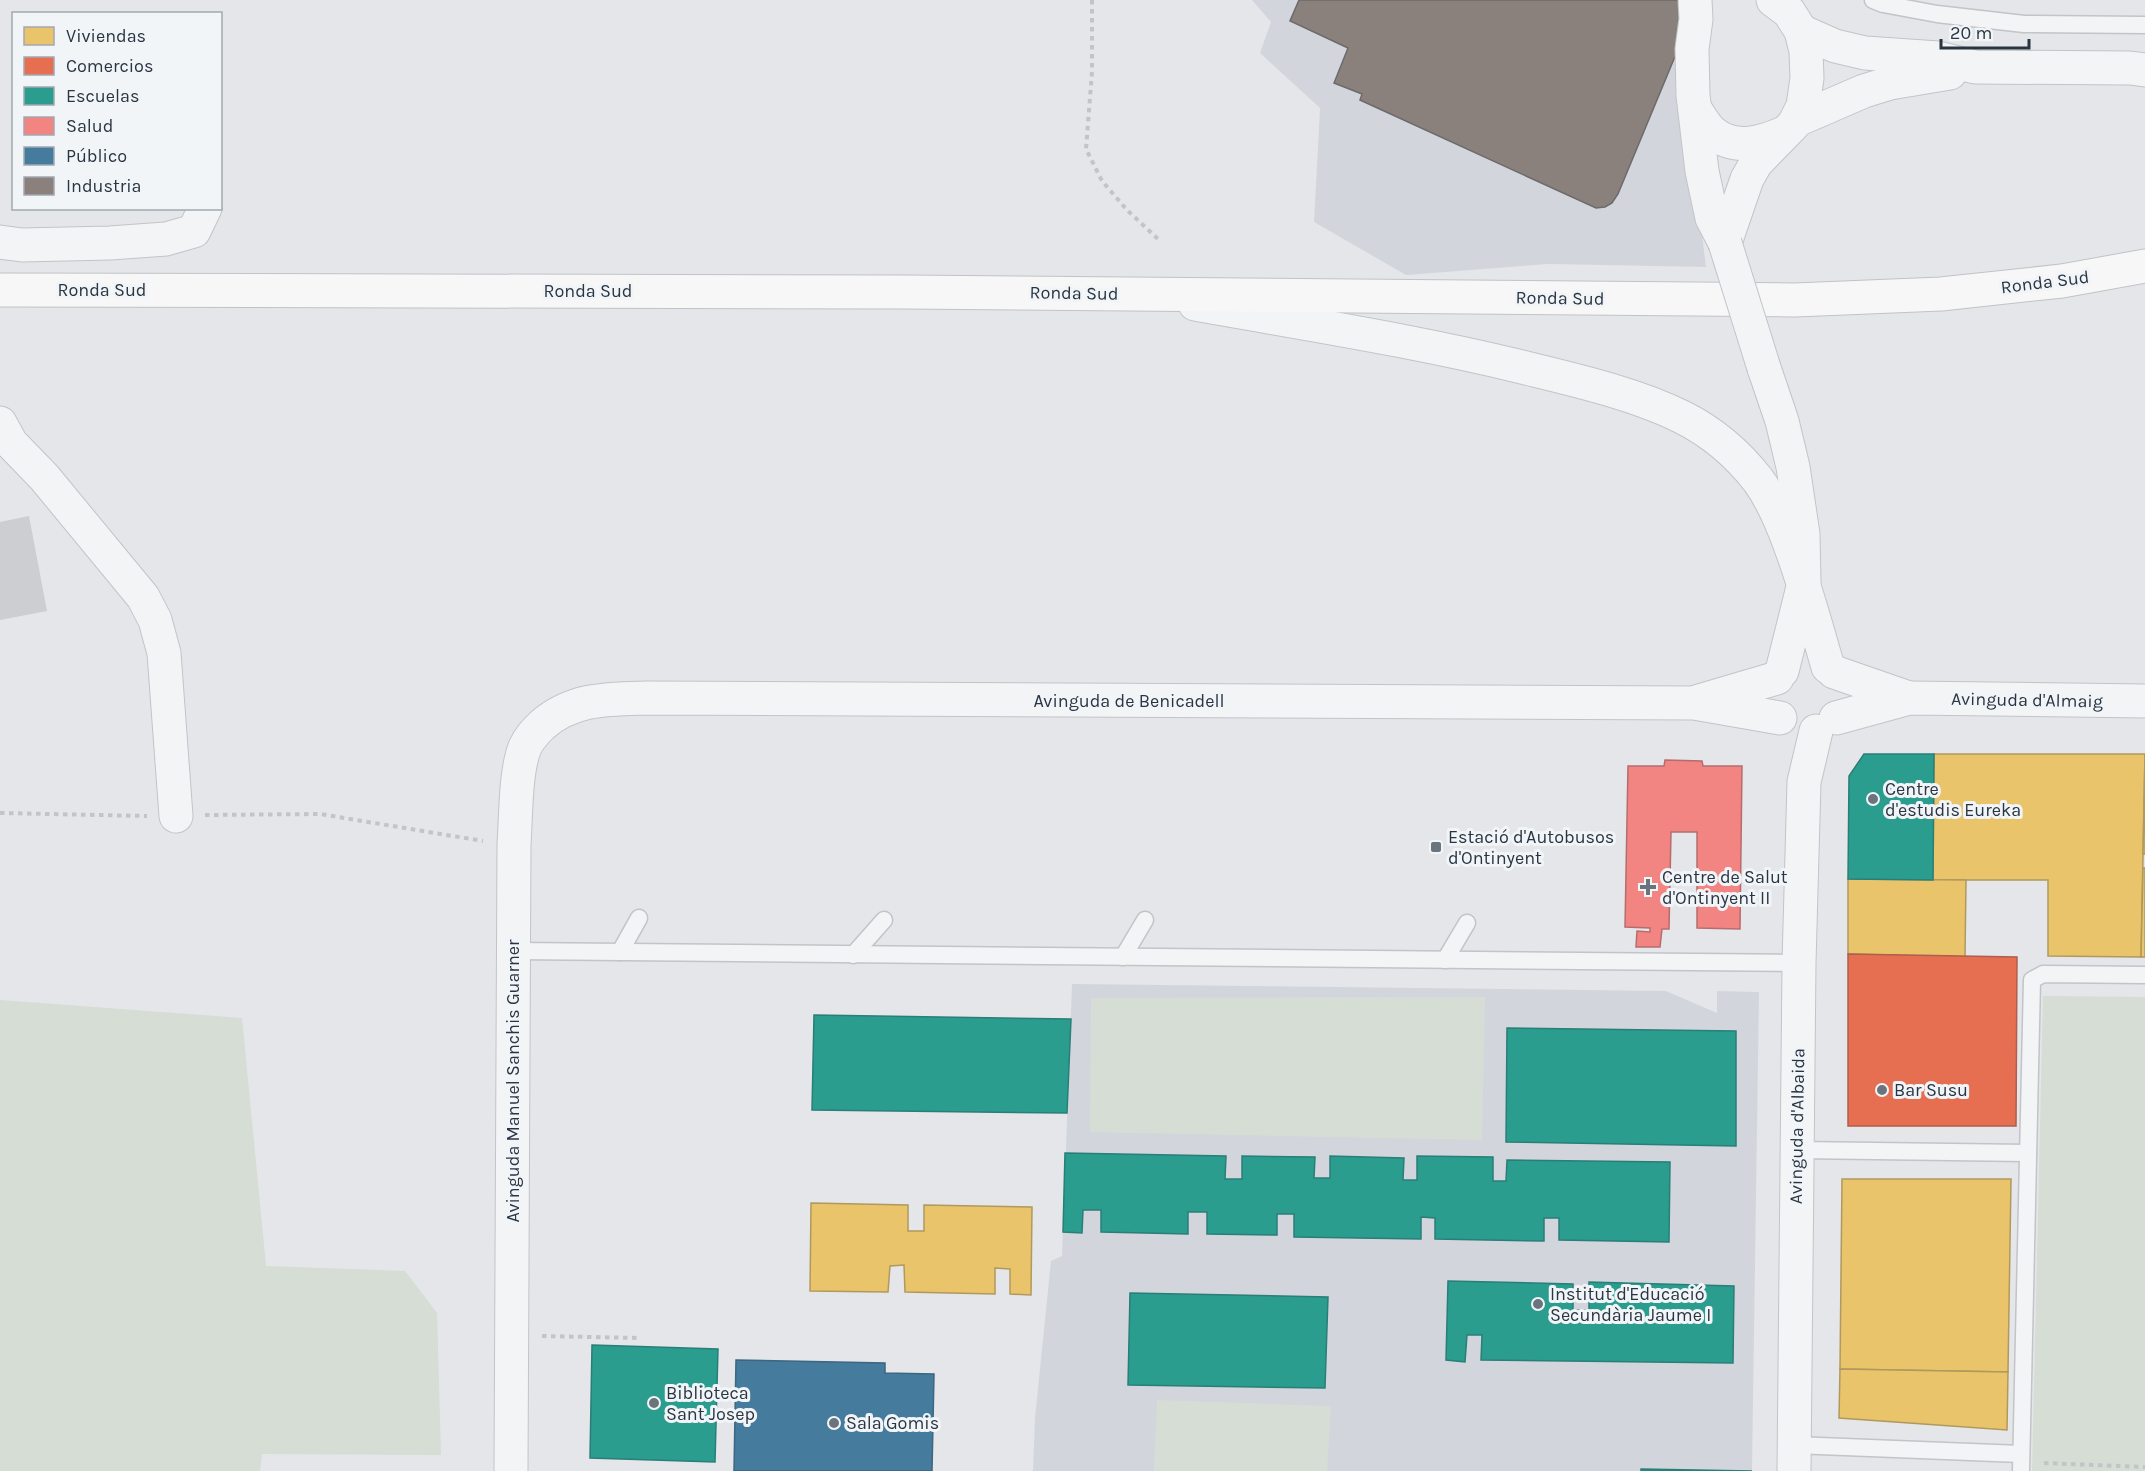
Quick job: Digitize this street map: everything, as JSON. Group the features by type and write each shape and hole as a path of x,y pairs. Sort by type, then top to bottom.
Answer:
{"main road":[{"name":"Ronda Sud","path":"0,290 1143,294 1795,300 1941,294 2062,281 2145,266"}],"street":[{"path":"1725,243 1747,179 1756,163 1790,127 1803,106 1807,78 1806,51 1796,21 1779,1"},
{"path":"1143,294 1430,345 1560,376 1632,398 1680,416 1708,432 1734,453 1759,481 1780,519 1804,584 1831,670 1841,683 1844,694 1842,707 1805,723 1774,709 1772,699 1773,688 1780,674 1804,584 1803,534 1793,467 1782,421 1725,243 1712,218 1707,199 1692,95 1692,49 1702,6"},
{"path":"1801,31 1835,46 1865,53 1938,58 1975,67"},
{"path":"1695,109 1713,132 1737,143 1752,144 1864,91 1890,83 1975,67 2140,69"},
{"path":"0,242 33,245 166,239 194,231 204,210"},
{"path":"0,423 11,443 44,477 143,597 155,620 164,653 176,816"},
{"path":"1694,703 1780,674 1792,664 1804,661 1816,662 1831,670"},
{"name":"Avinguda d'Almaig","path":"1831,670 1909,698"},
{"name":"Avinguda de Benicadell","path":"565,709 587,702 647,698 1694,703"},
{"name":"Avinguda d'Almaig","path":"1694,703 1805,723 1909,698 2145,701"},
{"name":"Avinguda Manuel Sanchis Guarner","path":"511,1471 514,844 520,769 525,748 533,733 565,709"},
{"name":"Avinguda d'Albaida","path":"1794,1458 1799,963 1805,723"}],"lane":[{"path":"1873,0 1937,14 2024,24 2145,25"},
{"path":"620,952 639,918"},
{"path":"853,955 884,920"},
{"path":"1123,957 1145,920"},
{"path":"1445,960 1467,923"},
{"path":"513,951 1799,963"},
{"path":"2021,1471 2032,980 2043,974 2145,975"},
{"path":"1797,1150 2028,1153"},
{"path":"1794,1458 2021,1454"}],"path":[{"path":"1092,0 1092,72 1086,149 1102,181 1127,210 1158,239"},
{"path":"0,813 176,816 320,814 467,839 514,844"},
{"path":"512,1335 639,1338"},
{"path":"2021,1454 2043,1463 2145,1467"}],"shaded area":[{"path":"1252,0 1682,0 1679,52 1706,267 1548,264 1406,275 1314,222 1320,108 1260,53 1271,22"},
{"path":"1072,984 1666,991 1717,1013 1717,991 1759,992 1752,1471 1033,1471 1035,1418 1051,1261 1062,1256"},
{"path":"2043,996 2145,997 2145,1471 2032,1471"},
{"path":"1485,997 1482,1140 1090,1132 1091,998"},
{"path":"0,1000 242,1018 266,1266 405,1271 437,1313 441,1455 262,1454 260,1471 0,1471"},
{"path":"1157,1400 1331,1406 1327,1471 1154,1471"}],"building: Viviendas":[{"path":"1934,754 2145,754 2141,957 2048,956 2048,880 1933,880"},
{"path":"2145,754 2145,854 2143,854"},
{"path":"2143,868 2145,868 2145,957 2141,957"},
{"path":"1848,879 1966,880 1965,957 1848,954"},
{"path":"1842,1179 2011,1179 2008,1372 1840,1369"},
{"path":"811,1203 908,1205 908,1231 924,1231 924,1205 1032,1207 1031,1295 1010,1294 1010,1269 995,1268 995,1294 905,1292 904,1265 890,1266 888,1292 810,1291"},
{"path":"1840,1369 2008,1372 2007,1430 1839,1418"}],"building: Comercios":[{"path":"1848,954 2017,957 2016,1126 1848,1126"}],"building: Escuelas":[{"path":"1864,754 1934,754 1933,880 1848,879 1849,776"},
{"path":"814,1015 1071,1019 1067,1113 812,1110"},
{"path":"1507,1028 1736,1031 1736,1146 1506,1142"},
{"path":"1065,1153 1226,1156 1225,1179 1242,1179 1242,1156 1315,1157 1314,1178 1330,1178 1330,1156 1404,1158 1403,1180 1417,1180 1417,1156 1493,1157 1493,1181 1506,1181 1507,1160 1670,1162 1669,1242 1559,1240 1559,1218 1544,1218 1544,1241 1435,1239 1435,1218 1421,1217 1421,1239 1294,1237 1294,1214 1277,1214 1277,1235 1207,1234 1207,1212 1188,1212 1188,1234 1101,1232 1101,1210 1083,1210 1082,1233 1063,1232"},
{"path":"1448,1281 1573,1284 1573,1310 1589,1310 1589,1282 1734,1286 1733,1363 1481,1360 1482,1335 1467,1335 1465,1362 1446,1360"},
{"path":"1130,1293 1328,1297 1325,1388 1128,1385"},
{"name":"Biblioteca Sant Josep","path":"592,1345 718,1349 715,1462 590,1458"},
{"path":"1641,1469 1752,1471 1641,1471"}],"building: Salud":[{"name":"Centre de Salut d'Ontinyent II","path":"1665,760 1702,761 1703,766 1742,766 1740,929 1697,928 1697,832 1671,832 1669,929 1662,929 1660,947 1636,947 1637,931 1650,932 1650,928 1625,927 1628,766 1664,766"}],"building: Público":[{"name":"Sala Gomis","path":"736,1360 885,1363 885,1373 934,1374 932,1471 734,1471"}],"building: Industria":[{"path":"1299,0 1677,0 1682,7 1681,42 1618,194 1612,203 1596,208 1360,100 1362,94 1334,83 1348,48 1290,21"}],"building: Otros":[{"path":"29,516 47,611 0,620 0,522"}],"place":[{"name":"Centre d'estudis Eureka","path":"1873,799"},
{"name":"Estació d'Autobusos d'Ontinyent","path":"1436,847"},
{"name":"Centre de Salut d'Ontinyent II","path":"1648,887"},
{"name":"Bar Susu","path":"1882,1090"},
{"name":"Institut d'Educació Secundària Jaume I","path":"1538,1304"},
{"name":"Biblioteca Sant Josep","path":"654,1403"},
{"name":"Sala Gomis","path":"834,1423"}]}
